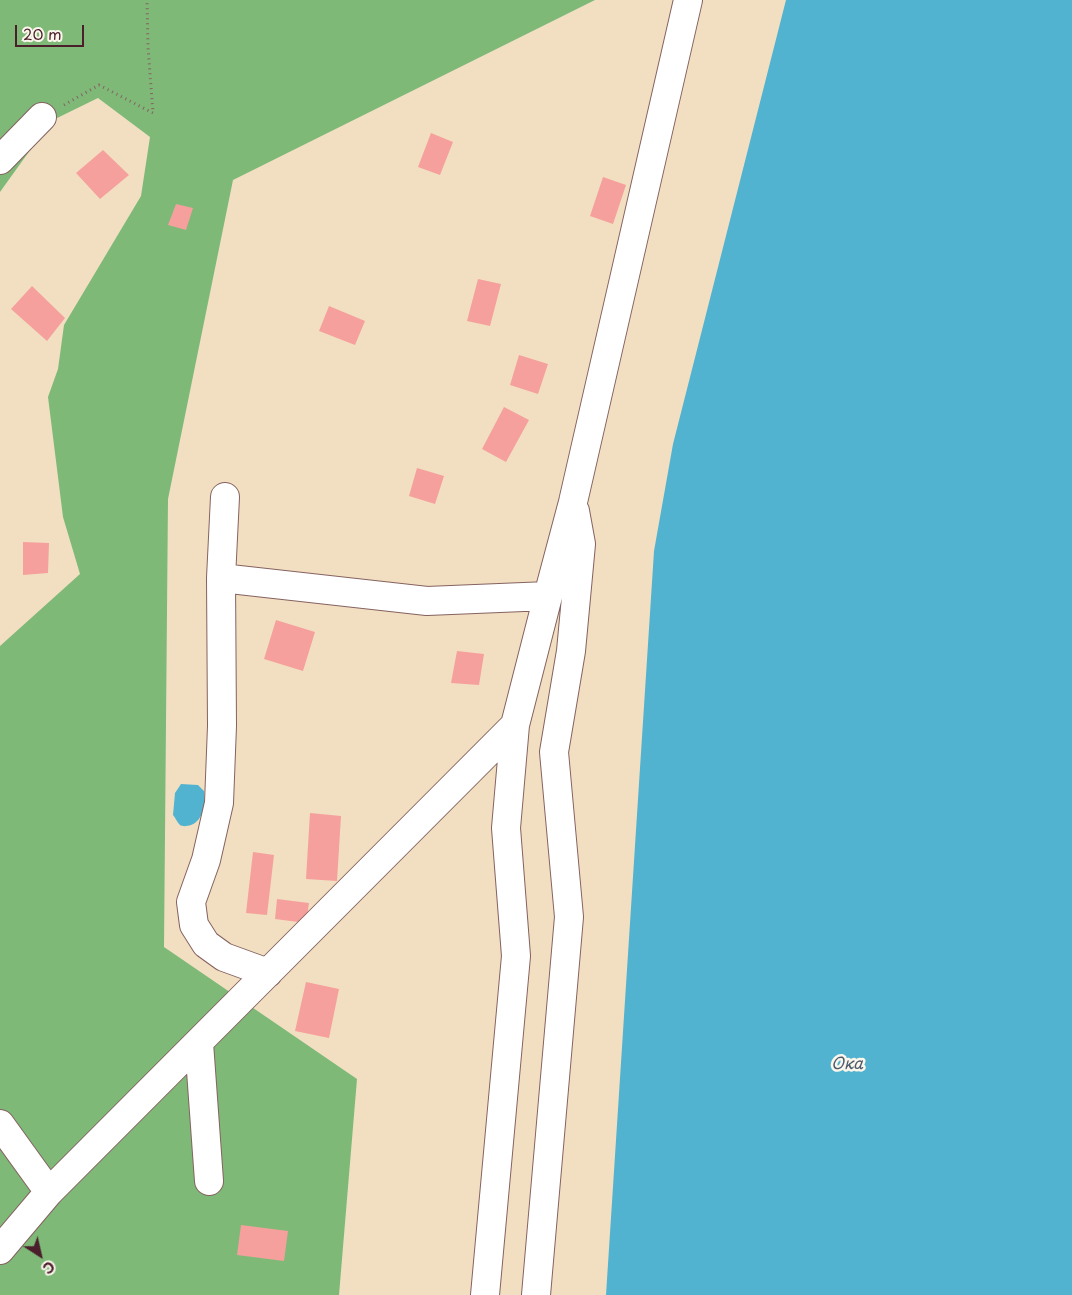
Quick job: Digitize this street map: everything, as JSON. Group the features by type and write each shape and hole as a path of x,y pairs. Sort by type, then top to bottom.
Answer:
{"lane":[{"path":"485,1295 516,956 506,828 515,725 573,502 688,0"},
{"path":"0,160 42,117"},
{"path":"225,497 221,578 222,726 219,803 206,860 191,902 194,925 206,944 224,957 268,974"},
{"path":"536,1295 569,917 554,752 571,650 581,544 573,502"},
{"path":"221,578 427,601 548,596"},
{"path":"0,1250 49,1192 515,725"},
{"path":"199,1043 210,1181"},
{"path":"0,1124 49,1192"}],"path":[{"path":"42,117 99,86 153,113 147,0"}],"green space":[{"path":"0,0 595,0 233,180 168,499 164,947 357,1079 339,1295 0,1295 0,646 80,574 63,517 48,397 58,369 64,325 141,196 150,137 98,98 51,121 0,192"}],"water":[{"name":"Ока","path":"786,0 1072,0 1072,1295 606,1295 654,551 673,444"},
{"path":"181,784 198,785 204,791 204,806 201,815 195,823 187,826 180,825 173,815 175,793"}],"building":[{"path":"431,133 453,142 440,175 418,167"},
{"path":"103,150 129,175 100,199 76,173"},
{"path":"603,177 626,185 613,224 590,216"},
{"path":"176,204 193,208 186,230 168,225"},
{"path":"478,279 501,284 490,326 467,321"},
{"path":"32,286 65,318 47,341 11,309"},
{"path":"329,306 365,321 355,345 319,331"},
{"path":"519,355 548,364 538,394 510,385"},
{"path":"504,407 529,420 506,462 482,449"},
{"path":"417,468 444,476 435,504 409,496"},
{"path":"23,542 49,543 48,573 23,575"},
{"path":"276,620 315,632 303,671 264,659"},
{"path":"457,651 484,654 479,685 451,683"},
{"path":"310,813 341,816 337,881 306,879"},
{"path":"253,852 274,855 267,915 246,913"},
{"path":"277,899 309,903 306,923 275,919"},
{"path":"306,982 339,989 329,1038 295,1031"},
{"path":"241,1225 288,1231 284,1261 237,1255"}]}
